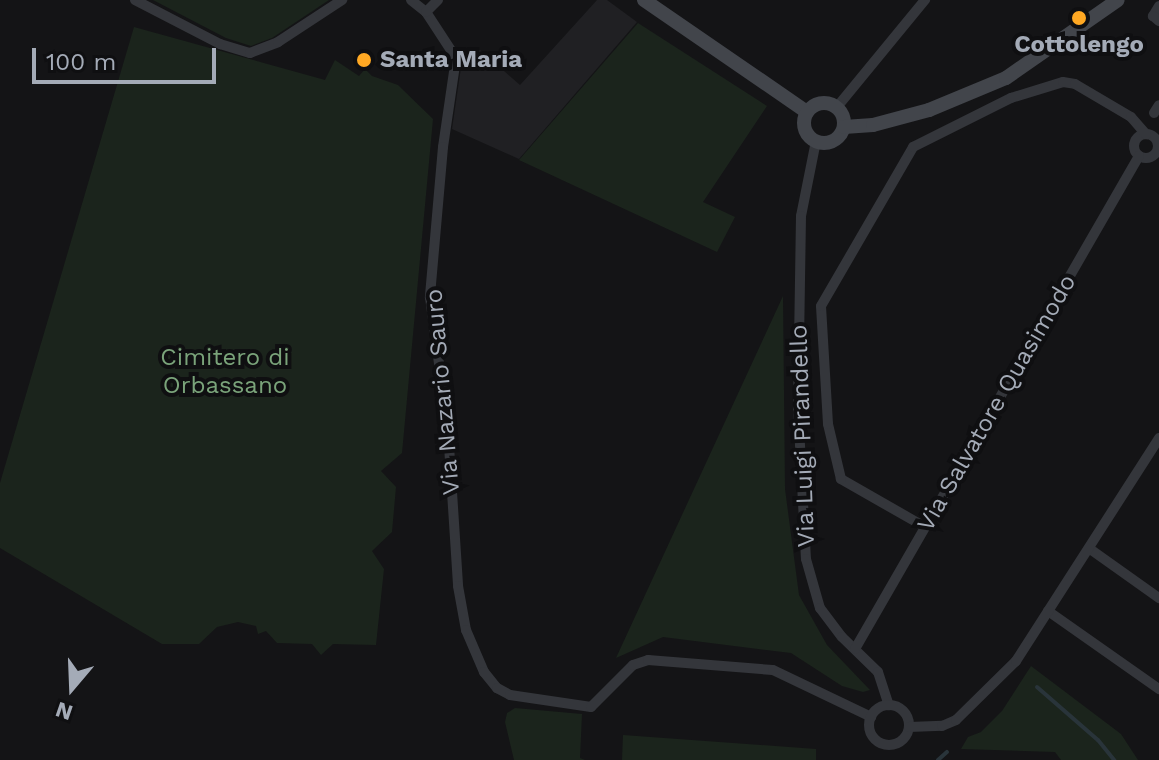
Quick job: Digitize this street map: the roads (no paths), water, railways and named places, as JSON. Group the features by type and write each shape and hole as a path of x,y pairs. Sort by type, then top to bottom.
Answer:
{"street":[{"path":"135,0 220,44 250,53 278,42 342,0"},
{"path":"426,12 438,0"},
{"path":"644,0 807,112"},
{"path":"837,107 925,0"},
{"path":"837,107 818,103 807,112 805,130 816,141 830,142 844,127 873,125 929,110 1006,78 1118,0"},
{"name":"Via Nazario Sauro","path":"416,1 456,58 443,147 430,297 448,430 458,586 466,630 478,662 502,692 539,702 591,707 633,665 665,661 784,672 807,688 871,717"},
{"path":"1159,6 1153,16 1159,21"},
{"path":"925,527 841,479 828,424 821,306 913,147 1011,98 1063,82 1075,84 1131,117 1146,134"},
{"path":"837,107 844,127"},
{"name":"Via Salvatore Quasimodo","path":"1146,134 1158,144 1151,157 1139,156 1134,143 1146,134"},
{"name":"Via Luigi Pirandello","path":"816,141 801,216 799,479 812,587 831,624 878,672 889,705"},
{"name":"Via Salvatore Quasimodo","path":"855,649 1139,156"},
{"path":"909,727 942,726 965,714 1016,661 1159,438"},
{"path":"1090,549 1159,598"},
{"path":"1048,611 1159,689"},
{"path":"889,705 904,712 909,727 901,742 884,745 871,734 871,717 879,708 889,705"}],"waterway":[{"path":"1037,687 1098,740 1114,760"},
{"path":"938,760 947,752"}],"place":[{"name":"Cottolengo","path":"1079,18"},
{"name":"Santa Maria","path":"364,60"}],"park label":[{"name":"Cimitero di Orbassano","path":"225,372"}]}
